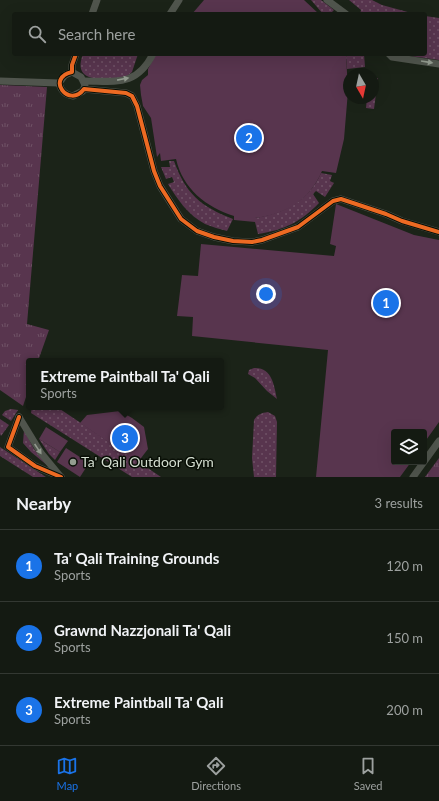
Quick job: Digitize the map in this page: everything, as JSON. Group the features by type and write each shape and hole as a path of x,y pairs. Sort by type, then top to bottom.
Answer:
{"street":[{"path":"93,12 97,0"},
{"path":"171,12 179,0"},
{"path":"327,0 343,12"},
{"path":"72,72 72,65 75,56"},
{"path":"59,83 61,90 67,95 75,95 84,85 122,81 139,74 151,56"},
{"path":"392,56 439,64"},
{"path":"59,83 65,75 72,72 78,74 84,85"},
{"path":"0,81 59,83"},
{"path":"84,85 126,93 132,96 137,106 154,171 160,186 181,219 197,231 233,241 252,242 271,238 298,227 333,202 341,199 402,221 439,232"},
{"path":"19,417 41,453 61,477 35,466 8,447 19,417"},
{"path":"413,477 439,441"}],"green space":[{"path":"204,0 304,0 317,12 194,12"},
{"path":"311,0 321,0 334,10 332,12 321,12"},
{"path":"349,0 372,0 382,5 408,12 360,12 361,10"},
{"path":"427,16 439,18 439,60 410,56 427,56"},
{"path":"83,56 137,56 132,72 125,78 92,78 82,71 81,64"},
{"path":"155,56 346,56 347,68 343,68 343,104 347,104 344,139 336,173 322,171 317,181 303,198 286,209 277,213 255,218 255,222 234,220 234,216 214,208 190,188 179,170 176,159 161,161 160,153 157,157 151,118 143,106 141,95 140,85 142,80 148,75 148,69"},
{"path":"346,56 364,56 365,67 347,68"},
{"path":"0,85 47,87 27,324 49,330 39,358 26,358 26,397 23,406 0,390"},
{"path":"366,104 375,104 374,109 366,108"},
{"path":"169,161 174,161 184,182 196,198 203,204 233,219 227,231 205,224 193,216 184,207 168,184 174,182 172,177 166,179 161,167 170,167"},
{"path":"321,173 332,175 330,181 334,183 325,197 316,191 313,194 319,203 312,210 292,224 276,230 258,234 254,218 275,213 294,204 310,191"},
{"path":"336,204 414,235 439,240 439,422 427,439 427,429 391,429 391,465 409,465 400,477 316,477 328,350 192,336 193,317 177,316 182,275 198,276 201,244 334,256 336,246 330,244"},
{"path":"254,368 265,370 271,378 277,399 255,378 248,374 249,370"},
{"path":"11,409 18,410 11,421 2,415 5,411"},
{"path":"32,410 61,410 161,477 132,477 31,413"},
{"path":"120,411 144,427 148,449 138,462 80,423 87,415"},
{"path":"268,412 275,416 277,422 276,477 254,477 252,458 254,420 260,414"},
{"path":"0,419 9,425 1,436 0,434"},
{"path":"46,427 68,441 60,452 39,439"},
{"path":"24,430 34,449 48,466 31,452 23,443"},
{"path":"39,439 60,452 55,460 49,454"},
{"path":"0,447 46,477 33,477 0,456"},
{"name":"Ta' Qali Outdoor Gym","path":"66,448 89,463 80,477 57,462"},
{"path":"439,458 439,477 425,477"}],"cycle path":[{"path":"75,56 72,65 72,72 64,75 60,80 62,90 66,94 72,96 78,94 84,89 126,93 132,96 137,106 154,171 160,186 181,219 197,231 214,237 233,241 252,242 262,240 298,227 333,201 341,199 402,221 439,232"},
{"path":"19,417 8,447 35,466 61,477"}],"place":[{"name":"Grawnd Nazzjonali Ta' Qali","path":"249,138"},
{"name":"Ta' Qali Training Grounds","path":"386,303"},
{"name":"Extreme Paintball Ta' Qali","path":"125,438"},
{"name":"Ta' Qali Outdoor Gym","path":"73,462"}]}
